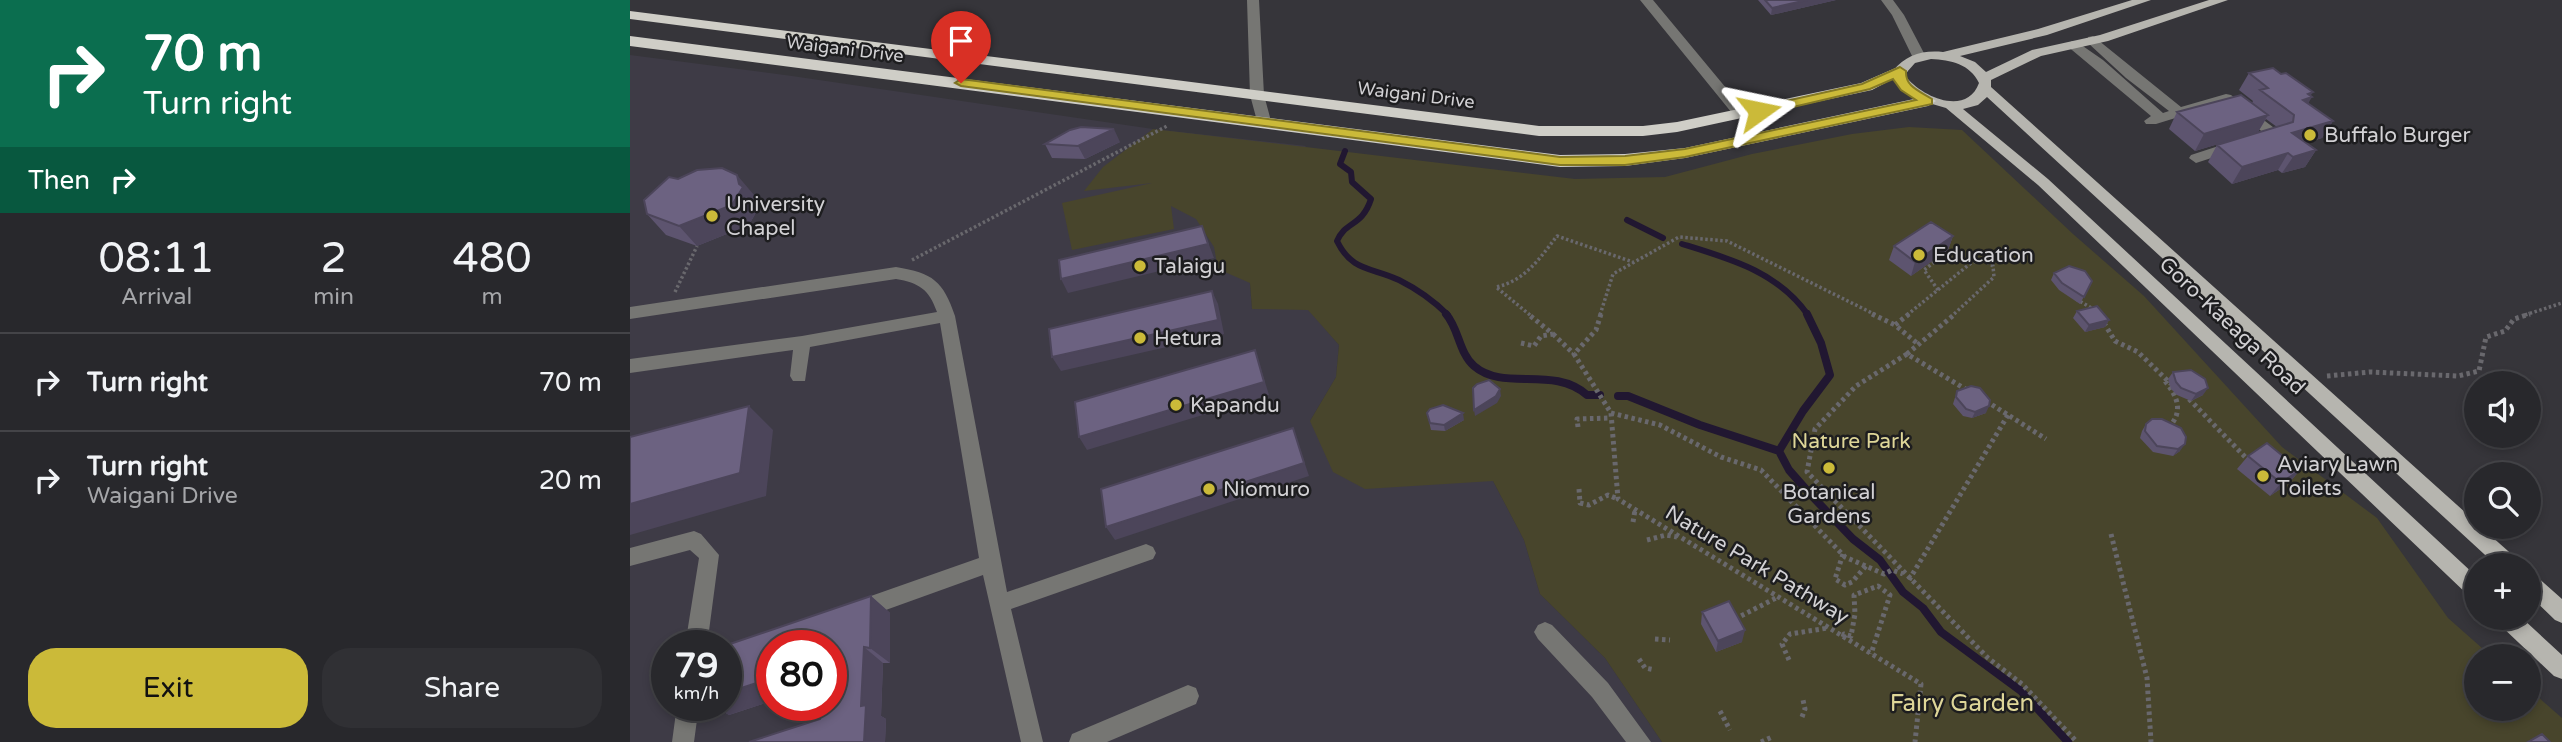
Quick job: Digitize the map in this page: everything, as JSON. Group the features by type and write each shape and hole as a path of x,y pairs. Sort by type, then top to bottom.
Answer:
{"highway":[{"name":"Waigani Drive","path":"630,15 1539,131 1643,131 1741,115 1866,87 1900,71"},
{"name":"Waigani Drive","path":"630,41 1264,121 1517,156 1591,162 1685,153 1928,102"}],"main road":[{"path":"2145,0 2042,32 1943,56 1919,57 1903,65 1899,79 1905,88 1928,102 1950,105 1974,101 1985,83 2037,53 2093,40 2222,0"},
{"name":"Goro-Kaeaga Road","path":"1943,56 1969,64 2044,144 2497,553"},
{"name":"Goro-Kaeaga Road","path":"1950,105 2043,182 2464,578"},
{"path":"2541,593 2562,613"},
{"path":"2520,630 2562,669"}],"street":[{"path":"1253,0 1257,94 1264,121"},
{"path":"1646,0 1741,115"},
{"path":"1887,0 1898,15 1919,57"},
{"path":"2093,40 2130,75 2179,112"},
{"path":"2072,45 2098,62 2156,119 2226,98 2275,134 2196,158"},
{"path":"630,313 896,273 918,276 930,282 939,292 947,316 990,563 1032,742"},
{"path":"630,366 802,342 947,316"},
{"path":"799,376 802,342"},
{"path":"630,557 694,540 709,555 698,630"},
{"path":"999,604 1146,553"},
{"path":"845,614 990,563"},
{"path":"1545,632 1600,690 1640,742"},
{"path":"1080,742 1188,696"},
{"path":"683,742 686,721"}],"path":[{"path":"906,262 1168,126"},
{"path":"1579,489 1580,503 1589,505 1608,495 1618,499 1611,415 1574,355 1496,287 1508,286 1525,275 1557,236 1634,263"},
{"path":"1574,355 1596,330 1613,274 1679,237 1727,241 1895,325 1918,344"},
{"path":"672,299 697,246"},
{"path":"1938,290 1924,270 1942,257 1972,263"},
{"path":"1895,325 1972,263 1982,259 1993,266 1994,277 1984,289 1908,354 1856,386 1815,429 1807,472 1907,577 1988,658 2022,684 2077,742"},
{"path":"2068,295 2100,313 2115,341 2138,352 2177,395 2175,421 2167,429"},
{"path":"2295,370 2331,377 2370,372 2458,376 2479,371 2486,337 2505,331 2514,319 2562,303"},
{"path":"1521,343 1534,346 1541,336 1553,334"},
{"path":"1908,354 2046,439"},
{"path":"2152,368 2191,401 2249,461"},
{"path":"1578,427 1577,419 1611,415 1636,417 1660,425 1710,452 1745,461 1761,470 1781,488 1843,554 1884,574 1892,570 1907,577"},
{"path":"1907,577 2008,415"},
{"name":"Nature Park Pathway","path":"1618,499 1921,684 1915,742"},
{"path":"1633,522 1635,510"},
{"path":"2111,534 2147,678 2151,742"},
{"path":"1647,540 1666,535 1682,538"},
{"path":"1843,554 1835,579 1845,584 1852,582 1866,566"},
{"path":"1843,636 1851,636 1856,603 1854,595 1878,586 1885,589 1890,595 1871,654"},
{"path":"1731,621 1778,597"},
{"path":"1789,660 1782,644 1785,638 1829,628"},
{"path":"1655,639 1670,640"},
{"path":"1639,659 1645,668 1655,670"},
{"path":"1802,717 1805,709 1803,699"},
{"path":"1720,711 1730,730"},
{"path":"1762,742 1773,737"}],"shaded area":[{"path":"630,55 1153,129 1306,146 1246,235 1252,309 1308,309 1339,345 1336,377 1310,421 1493,481 1524,540 1540,594 1605,658 1662,742 630,742"}],"green space":[{"name":"Nature Park","path":"1909,127 1962,130 2144,296 2282,447 2377,518 2448,618 2477,644 2464,644 2464,721 2541,721 2541,700 2562,718 2562,742 1662,742 1605,658 1540,594 1524,540 1493,481 1365,489 1333,472 1310,421 1336,377 1339,345 1308,310 1252,309 1250,283 1218,269 1214,247 1196,219 1171,206 1174,229 1072,250 1062,203 1152,183 1084,191 1103,167 1153,129 1575,179 1665,177 1752,154 1852,134"}],"building":[{"path":"1765,0 1807,0 1772,8"},
{"path":"2273,68 2281,74 2286,73 2313,92 2308,94 2312,97 2303,100 2333,121 2292,133 2316,150 2293,157 2288,153 2242,167 2217,145 2293,122 2294,115 2260,90 2268,88 2249,73"},
{"path":"2241,95 2268,115 2204,134 2177,112"},
{"path":"1081,127 1114,129 1078,146 1045,144 1070,130"},
{"path":"722,168 737,175 739,184 743,187 732,205 679,226 647,214 644,200 669,177 678,179 697,170"},
{"path":"1931,222 1953,236 1915,262 1894,246"},
{"path":"1202,226 1208,244 1061,279 1059,260"},
{"path":"2069,266 2085,271 2092,281 2084,297 2062,283 2054,273"},
{"path":"1212,291 1218,320 1052,357 1049,329"},
{"path":"2097,306 2109,320 2089,325 2077,311"},
{"path":"1255,350 1264,382 1079,437 1075,402"},
{"path":"2191,370 2205,379 2208,388 2196,394 2181,388 2173,372"},
{"path":"1489,380 1500,389 1496,396 1474,410 1473,388"},
{"path":"1971,386 1980,388 1990,400 1989,406 1975,412 1966,409 1956,397 1957,391"},
{"path":"1443,405 1463,413 1444,425 1430,423 1427,413 1430,409"},
{"path":"749,406 740,473 630,504 630,437"},
{"path":"2152,419 2162,419 2181,428 2186,437 2185,444 2178,449 2157,446 2145,431 2146,424"},
{"path":"1293,428 1304,463 1106,527 1101,489"},
{"path":"2267,443 2300,470 2281,483 2248,456"},
{"path":"871,596 870,648 864,647 861,706 866,705 864,742 749,742 814,721 847,721 847,630 771,630"},
{"path":"1729,601 1745,630 1718,641 1702,612"},
{"path":"756,635 756,683 742,688 742,640"},
{"path":"2542,734 2550,742 2528,742"}],"waterway":[{"path":"1345,151 1340,164 1351,172 1352,182 1371,199 1363,215 1340,235 1337,241 1343,251 1356,264 1412,287 1448,315"},
{"path":"1627,220 1663,238"},
{"path":"1682,244 1718,255 1768,278 1796,300 1808,315"},
{"path":"1446,314 1469,361 1486,373 1514,379 1559,381 1574,386 1587,395 1600,395"},
{"path":"1779,451 1803,411 1830,375 1821,343 1807,314"},
{"path":"1618,396 1628,396 1700,425 1779,451"},
{"path":"1779,451 1789,470 1811,495 1853,539 1880,560 1903,592 1923,608 1941,632 2021,691 2068,742"}],"place":[{"name":"Buffalo Burger","path":"2310,135"},
{"name":"University Chapel","path":"712,216"},
{"name":"Education","path":"1919,255"},
{"name":"Talaigu","path":"1140,266"},
{"name":"Hetura","path":"1140,338"},
{"name":"Kapandu","path":"1176,405"},
{"name":"Botanical Gardens","path":"1829,468"},
{"name":"Aviary Lawn Toilets","path":"2263,476"},
{"name":"Niomuro","path":"1209,489"}],"route":[{"path":"961,83 1517,156 1591,162 1685,153 1928,102 1914,96 1905,88 1899,79 1900,71 1866,87 1759,111"}],"park label":[{"name":"Fairy Garden","path":"1962,703"}]}
